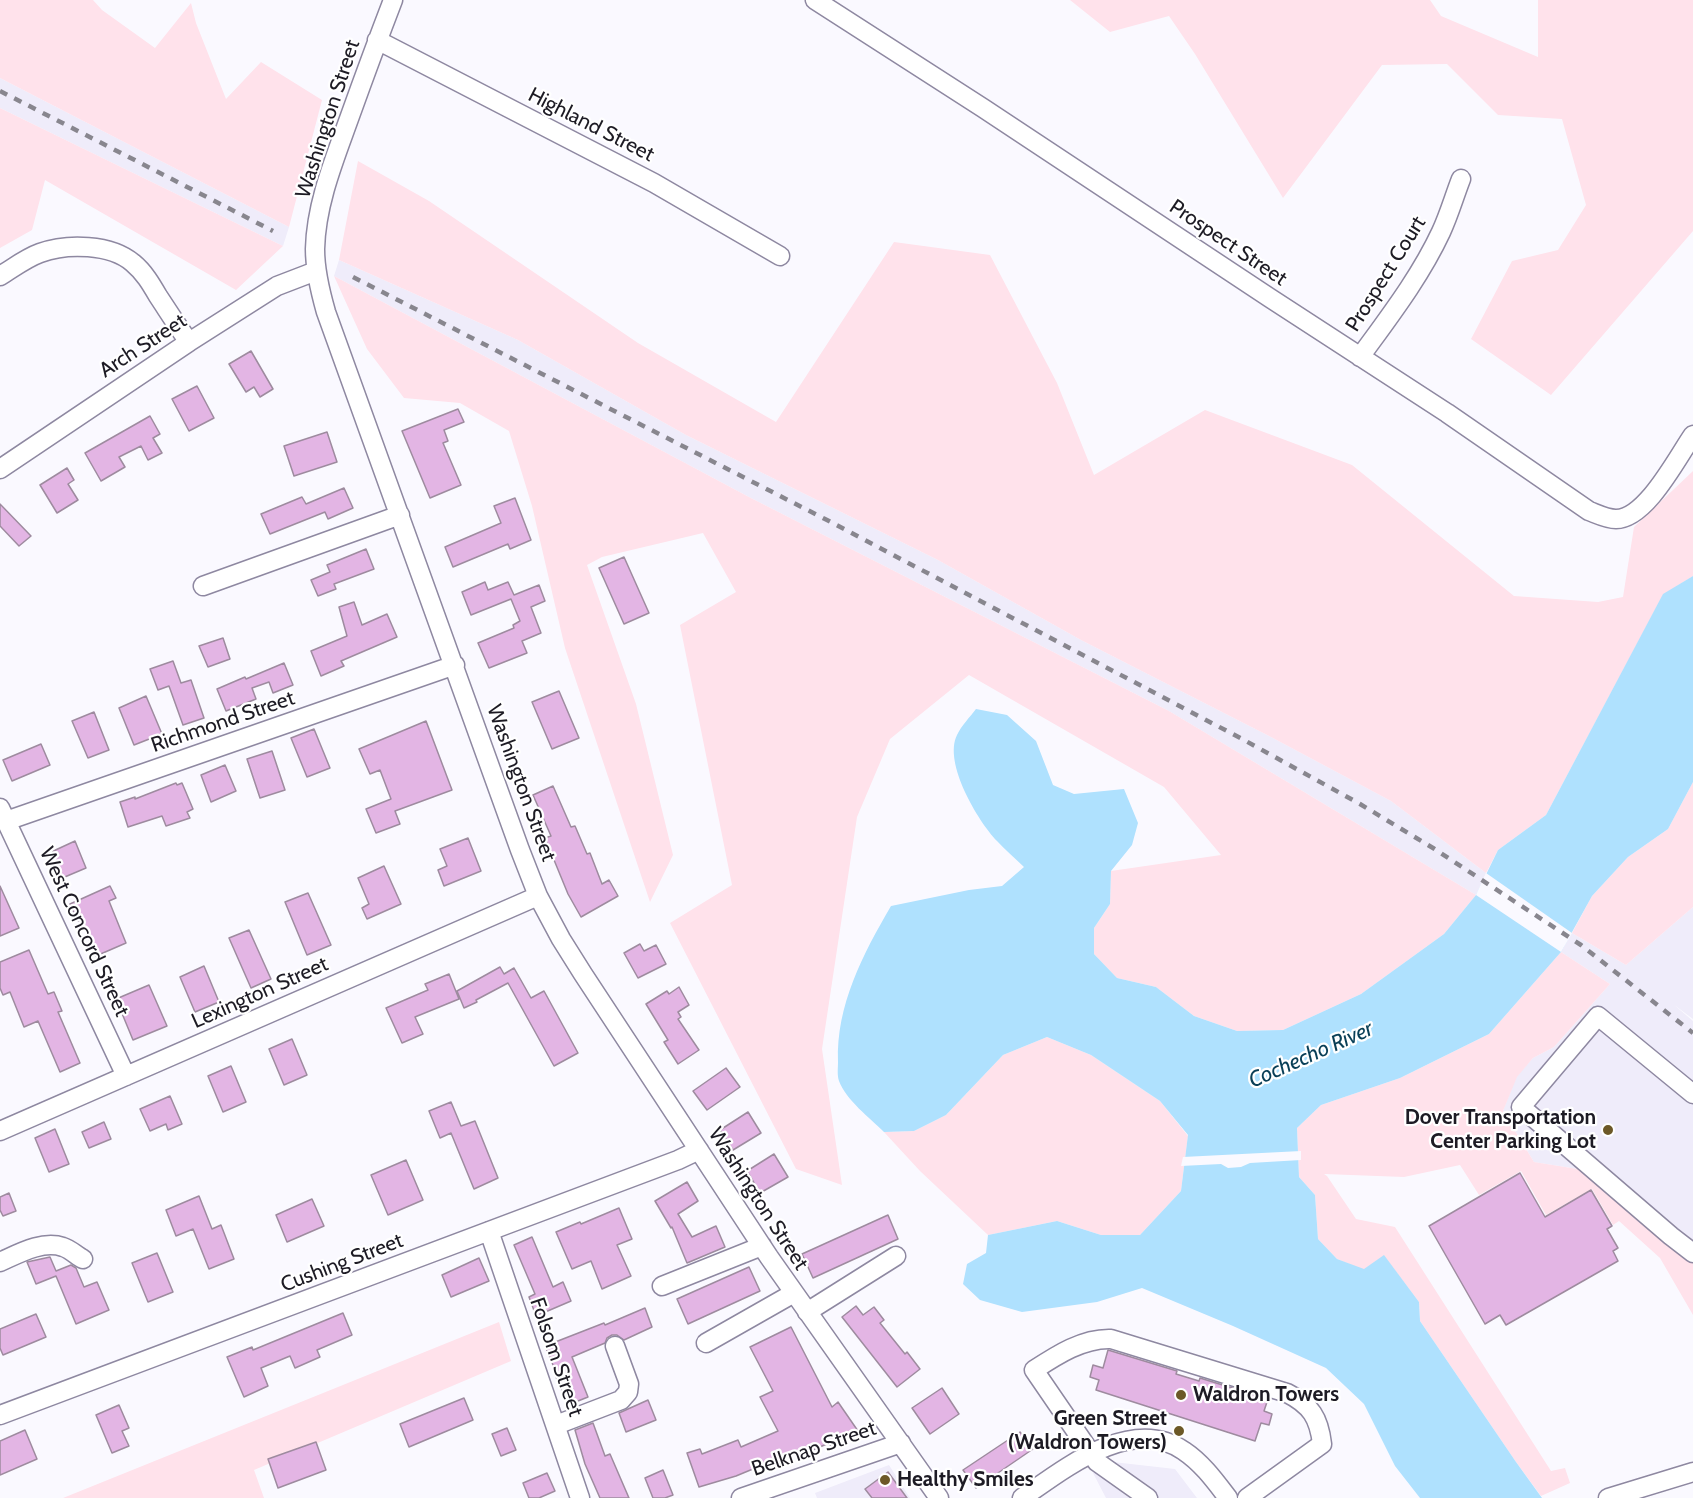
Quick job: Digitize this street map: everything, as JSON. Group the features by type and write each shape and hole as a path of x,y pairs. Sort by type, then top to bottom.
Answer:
{"street":[{"name":"Washington Street","path":"393,0 333,164 323,198 315,248 316,272 326,312 520,850 538,896 561,939 699,1150 754,1249 794,1293 939,1498"},
{"name":"Prospect Street","path":"815,0 1447,413 1589,512 1616,519 1628,516 1651,498 1693,435"},
{"name":"Highland Street","path":"377,40 654,183 780,256"},
{"name":"Prospect Court","path":"1360,357 1401,302 1426,260 1441,231 1461,179"},
{"path":"0,276 30,257 55,249 88,247 119,254 133,262 143,272 189,342"},
{"name":"Arch Street","path":"0,469 277,286 316,272"},
{"path":"203,586 400,515"},
{"name":"Richmond Street","path":"3,815 454,666"},
{"name":"West Concord Street","path":"3,815 126,1076"},
{"name":"Lexington Street","path":"0,1131 538,896"},
{"path":"1693,1094 1598,1016 1521,1107 1671,1236 1693,1252"},
{"name":"Cushing Street","path":"0,1415 678,1160 699,1150"},
{"name":"Folsom Street","path":"489,1231 580,1498"},
{"path":"0,1262 45,1245 63,1247 83,1259"},
{"path":"662,1286 754,1249"},
{"path":"807,1312 896,1256"},
{"path":"706,1343 794,1293"},
{"path":"1148,1498 1097,1462 1034,1370 1077,1346 1102,1338 1111,1339 1287,1393 1302,1402 1310,1410 1320,1430 1322,1444 1247,1498"},
{"path":"556,1425 621,1400 628,1392 629,1384 615,1346"},
{"path":"1022,1498 1103,1448 1148,1438 1182,1449 1196,1461 1228,1498"},
{"name":"Belknap Street","path":"744,1498 901,1443"},
{"path":"1608,1498 1693,1472"}],"shaded area":[{"path":"0,0 93,0 102,10 155,48 191,3 196,23 226,99 261,62 322,100 289,227 0,78"},
{"path":"1070,0 1430,0 1441,16 1538,57 1538,0 1693,0 1693,231 1551,395 1471,339 1512,261 1558,250 1586,205 1562,119 1498,115 1447,64 1382,65 1283,198 1195,54 1169,16 1110,32"},
{"path":"0,78 289,227 283,246 0,108"},
{"path":"0,108 283,246 236,290 45,180 32,230 0,248"},
{"path":"358,161 429,201 638,343 776,422 894,242 990,255 1057,383 1094,475 1205,410 1352,465 1514,596 1598,602 1623,597 1634,527 1693,471 1693,576 1663,595 1546,815 1498,850 1486,873 1391,801 1081,640 938,560 686,435 518,340 339,260"},
{"path":"339,260 518,340 686,435 938,560 1081,640 1391,801 1486,873 1476,895 1169,711 749,497 334,276"},
{"path":"334,276 749,497 1169,711 1476,895 1444,934 1361,994 1283,1030 1237,1031 1194,1016 1156,987 1117,978 1094,954 1094,928 1110,904 1111,871 1221,855 1164,787 969,675 890,739 857,817 822,1049 842,1185 796,1169 670,923 732,885 680,625 736,592 703,533 602,557 587,565 636,704 673,855 650,902 565,648 532,506 509,431 460,403 404,398 367,349"},
{"path":"1693,782 1693,907 1626,965 1572,933 1592,896 1628,857 1668,829"},
{"name":"Dover Transportation Center Parking Lot","path":"1693,907 1693,1019 1673,1004 1693,1021 1693,1262 1689,1262 1590,1171 1534,1162 1503,1111 1516,1077 1533,1058 1554,1047 1610,984 1561,952 1572,933 1626,965"},
{"path":"1561,952 1610,984 1554,1047 1533,1058 1517,1077 1503,1111 1534,1162 1590,1171 1689,1262 1693,1262 1693,1315 1660,1258 1619,1221 1613,1225 1592,1189 1546,1215 1521,1171 1479,1195 1460,1165 1404,1177 1324,1174 1356,1219 1395,1227 1551,1471 1565,1468 1570,1483 1541,1496 1420,1321 1419,1302 1384,1256 1364,1270 1337,1259 1318,1239 1315,1195 1299,1177 1297,1128 1321,1105 1400,1078 1489,1034"},
{"path":"1047,1037 1091,1055 1160,1101 1188,1136 1181,1191 1140,1235 1101,1235 1057,1221 988,1235 920,1171 884,1132 914,1131 946,1115 1003,1055"},
{"path":"499,1322 511,1361 254,1470 264,1498 63,1498"},
{"path":"1113,1462 1175,1469 1197,1498 1106,1498 1093,1473"},
{"path":"889,1465 910,1498 817,1498 815,1493"}],"water":[{"name":"Cochecho River","path":"1693,576 1693,782 1668,829 1628,857 1592,896 1561,952 1489,1034 1400,1078 1321,1105 1297,1128 1299,1177 1315,1195 1318,1239 1337,1259 1364,1269 1384,1255 1419,1302 1420,1321 1542,1498 1420,1498 1395,1466 1364,1404 1326,1368 1142,1288 1097,1302 1022,1312 980,1300 963,1284 967,1264 986,1253 988,1235 1057,1221 1101,1235 1140,1235 1181,1191 1188,1135 1160,1101 1091,1055 1047,1037 1003,1055 946,1115 914,1131 884,1132 842,1088 838,1074 839,1041 847,1000 861,961 891,906 969,890 1002,886 1024,867 989,832 972,806 958,776 954,747 957,735 976,709 1007,715 1036,741 1053,785 1074,794 1124,789 1138,823 1132,845 1111,871 1110,904 1094,928 1094,954 1117,978 1156,987 1194,1016 1237,1031 1283,1030 1361,994 1444,934 1476,895 1498,850 1546,815 1663,594"}],"pier":[{"path":"1486,873 1572,933 1561,952 1476,895"},
{"path":"1301,1151 1301,1160 1250,1163 1241,1167 1228,1168 1221,1164 1181,1166 1183,1157"}],"building":[{"path":"251,351 273,389 260,397 254,387 246,392 229,364"},
{"path":"197,386 214,418 189,431 172,399"},
{"path":"458,409 464,422 444,430 448,441 443,443 461,485 430,498 402,431"},
{"path":"150,416 160,434 153,438 162,453 148,460 141,446 119,457 125,467 101,481 85,453"},
{"path":"327,432 337,462 294,476 284,446"},
{"path":"67,468 74,480 68,484 78,500 57,513 40,485"},
{"path":"344,488 353,508 328,519 325,512 270,534 261,514 302,497 306,504"},
{"path":"515,498 531,540 510,549 508,544 453,567 445,547 501,523 494,506"},
{"path":"0,504 31,536 19,546 0,526"},
{"path":"366,549 374,569 334,584 336,589 318,596 311,580 330,572 327,565"},
{"path":"624,557 649,613 624,624 599,568"},
{"path":"485,582 488,590 508,582 514,595 539,585 545,601 531,607 541,633 522,641 527,653 489,668 478,643 514,628 513,625 520,621 511,599 471,615 462,592"},
{"path":"354,602 362,625 387,614 397,637 341,661 344,666 321,676 311,651 347,636 339,607"},
{"path":"223,638 230,659 208,667 199,646"},
{"path":"173,661 181,683 191,680 204,718 183,725 169,686 158,690 150,669"},
{"path":"284,663 293,685 273,693 269,682 252,688 256,699 226,711 217,689"},
{"path":"559,691 579,738 552,749 532,702"},
{"path":"146,696 162,734 134,745 119,708"},
{"path":"94,712 109,750 88,758 72,721"},
{"path":"426,721 452,790 395,811 400,824 376,833 366,809 391,799 380,770 370,774 359,749"},
{"path":"314,729 330,768 307,777 291,738"},
{"path":"41,744 50,765 12,781 3,760"},
{"path":"272,751 285,790 260,798 247,759"},
{"path":"225,765 236,791 211,802 201,775"},
{"path":"176,783 177,785 182,783 193,809 187,812 190,818 166,826 162,816 128,827 120,802 135,797 135,799"},
{"path":"553,786 571,827 575,826 587,854 590,853 602,884 609,880 618,896 581,917 568,894 545,838 551,836 533,795"},
{"path":"468,838 481,871 444,886 438,870 447,866 440,849"},
{"path":"75,841 86,868 60,879 49,853"},
{"path":"384,866 401,904 367,919 362,908 369,904 358,878"},
{"path":"0,886 19,928 0,936"},
{"path":"110,886 116,898 109,901 126,943 96,956 81,920 78,921 70,904"},
{"path":"308,893 331,945 307,955 285,902"},
{"path":"249,930 271,979 251,988 229,938"},
{"path":"640,944 644,951 656,945 666,964 638,978 624,953"},
{"path":"29,950 48,994 54,992 62,1011 58,1012 80,1063 60,1072 38,1021 24,1027 10,992 3,995 0,988 0,962"},
{"path":"204,966 219,1002 195,1012 180,977"},
{"path":"500,967 504,974 514,968 531,998 544,991 578,1053 554,1066 508,983 464,1008 457,991"},
{"path":"449,974 459,999 415,1017 423,1034 402,1043 386,1008 428,990 425,984"},
{"path":"149,985 167,1026 133,1040 116,999"},
{"path":"679,987 689,1005 678,1012 681,1017 678,1019 699,1050 678,1064 664,1042 668,1040 646,1004 667,991 669,994"},
{"path":"292,1039 307,1075 284,1085 269,1049"},
{"path":"231,1066 246,1102 223,1112 208,1076"},
{"path":"726,1068 740,1087 707,1110 693,1091"},
{"path":"170,1096 182,1124 168,1130 166,1124 150,1131 140,1109"},
{"path":"451,1102 461,1126 475,1121 498,1178 474,1189 451,1133 440,1138 429,1111"},
{"path":"748,1112 761,1133 733,1150 720,1130"},
{"path":"104,1122 111,1139 89,1148 82,1132"},
{"path":"55,1129 69,1164 49,1172 35,1138"},
{"path":"774,1154 788,1177 760,1193 747,1171"},
{"path":"406,1160 423,1200 388,1215 371,1175"},
{"path":"1520,1173 1545,1217 1591,1190 1612,1226 1607,1229 1618,1248 1613,1251 1618,1261 1506,1325 1500,1315 1485,1324 1429,1226"},
{"path":"687,1182 698,1201 678,1214 692,1237 716,1226 725,1247 687,1263 672,1227 655,1201"},
{"path":"9,1193 16,1211 3,1216 0,1210 0,1197"},
{"path":"199,1196 212,1229 221,1225 234,1259 209,1269 193,1229 176,1236 166,1210"},
{"path":"312,1199 324,1226 287,1242 276,1215"},
{"path":"619,1208 632,1239 617,1245 631,1276 602,1289 591,1261 572,1269 556,1232"},
{"path":"888,1215 898,1239 813,1278 802,1254"},
{"path":"532,1237 553,1287 563,1282 571,1301 536,1316 529,1297 535,1294 514,1245"},
{"path":"157,1253 173,1292 148,1302 132,1263"},
{"path":"50,1257 56,1271 71,1265 76,1268 84,1287 97,1282 109,1310 76,1324 56,1276 36,1284 27,1262"},
{"path":"479,1258 489,1281 451,1297 442,1275"},
{"path":"749,1267 760,1291 688,1324 677,1299"},
{"path":"856,1306 863,1315 874,1307 884,1320 880,1323 920,1369 897,1387 842,1317"},
{"path":"645,1308 652,1327 624,1340 617,1335 612,1335 605,1343 572,1357 588,1397 568,1405 545,1346"},
{"path":"343,1313 352,1335 317,1350 320,1357 295,1368 290,1356 261,1368 268,1386 244,1397 227,1357 252,1347 253,1350"},
{"path":"36,1314 46,1337 3,1355 0,1348 0,1329"},
{"path":"791,1327 832,1407 838,1402 858,1431 832,1448 829,1443 797,1457 794,1452 736,1476 699,1487 687,1453 700,1449 702,1454 738,1440 741,1447 778,1431 760,1397 773,1391 750,1347"},
{"name":"Waldron Towers","path":"1108,1350 1177,1371 1176,1374 1199,1381 1200,1378 1268,1399 1264,1411 1272,1414 1269,1425 1261,1423 1255,1441 1096,1390 1099,1380 1090,1377 1093,1365 1103,1368"},
{"path":"942,1388 959,1414 930,1434 912,1408"},
{"path":"464,1398 473,1420 409,1447 400,1424"},
{"path":"648,1400 656,1420 626,1432 619,1413"},
{"path":"119,1405 129,1428 122,1431 129,1446 112,1453 96,1415"},
{"path":"593,1423 605,1456 610,1454 629,1498 600,1498 585,1464 575,1430"},
{"path":"507,1428 516,1450 501,1456 492,1434"},
{"path":"25,1430 37,1459 0,1475 0,1441"},
{"path":"1020,1432 1033,1449 976,1488 963,1470"},
{"path":"316,1442 326,1470 278,1488 268,1459"},
{"path":"663,1470 673,1495 653,1498 645,1478"},
{"name":"Healthy Smiles","path":"888,1472 907,1498 872,1498 865,1489"},
{"path":"547,1473 555,1491 539,1498 529,1498 523,1483"}],"railway":[{"path":"0,91 273,231"},
{"path":"353,277 825,519 1244,740 1360,804 1433,848 1581,945 1693,1033"}],"place":[{"name":"Dover Transportation Center Parking Lot","path":"1608,1130"},
{"name":"Waldron Towers","path":"1181,1395"},
{"name":"Green Street (Waldron Towers)","path":"1179,1431"},
{"name":"Healthy Smiles","path":"885,1480"}]}
